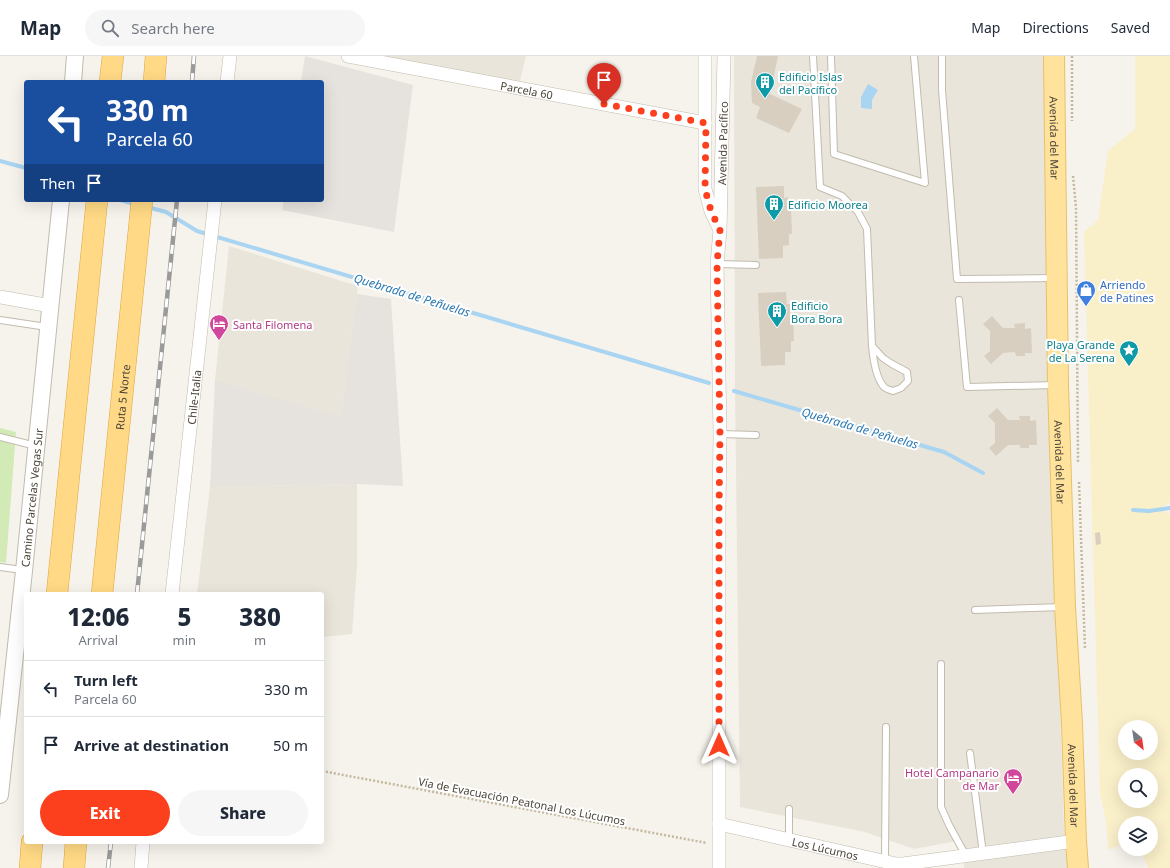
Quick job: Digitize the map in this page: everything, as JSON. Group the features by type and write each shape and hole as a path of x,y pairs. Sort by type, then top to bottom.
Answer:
{"highway":[{"path":"110,80 113,56"},
{"path":"154,80 156,56"},
{"path":"57,592 97,202"},
{"name":"Ruta 5 Norte","path":"102,592 142,202"},
{"path":"30,868 32,844"},
{"path":"74,868 76,844"}],"main road":[{"name":"Avenida del Mar","path":"1054,56 1058,385 1065,607 1072,723 1078,868"}],"street":[{"path":"73,80 75,56"},
{"path":"227,80 230,56"},
{"name":"Parcela 60","path":"348,56 706,123"},
{"name":"Avenida Pacífico","path":"705,56 705,189 711,211 720,230"},
{"name":"Avenida Pacífico","path":"719,868 720,434 717,264 720,230 724,56"},
{"name":"Camino Parcelas Vegas Sur","path":"0,795 61,202"},
{"name":"Chile-Italia","path":"172,592 214,202"},
{"path":"0,297 51,306"},
{"name":"Los Lúcumos","path":"719,824 885,860 896,864 910,864 1076,841"},
{"path":"141,868 144,844"}],"lane":[{"path":"813,56 820,187 842,196 858,212 867,229 872,346 873,353 878,375 884,387 893,391 901,388 908,381 907,372 883,358 872,346"},
{"path":"831,56 834,154 925,183 913,56"},
{"path":"942,56 942,90 956,279 1056,278"},
{"path":"717,264 756,265"},
{"path":"960,300 967,387 1058,385"},
{"path":"0,320 49,327"},
{"path":"720,434 756,435"},
{"path":"0,437 36,446"},
{"path":"0,567 24,571"},
{"path":"975,610 1065,607"},
{"path":"941,664 941,807 966,856"},
{"path":"885,860 886,727"},
{"path":"970,753 983,854"},
{"path":"789,809 789,839"}],"path":[{"path":"1072,56 1072,125"},
{"path":"1072,169 1076,208 1078,467"},
{"path":"1078,475 1085,650"},
{"name":"Vía de Evacuación Peatonal Los Lúcumos","path":"324,771 719,846"}],"shaded area":[{"path":"305,56 413,85 394,232 282,210 284,202 324,202 324,80 301,80"},
{"path":"379,56 526,56 519,85"},
{"path":"734,56 1044,56 1061,735 1064,828 1068,868 964,868 962,840 914,849 865,832 740,807 735,386"},
{"path":"229,246 358,286 341,418 215,380"},
{"path":"357,294 391,299 403,486 357,484 210,487 215,380 341,417"},
{"path":"357,484 357,566 352,634 324,637 324,592 197,592 210,487"}],"green space":[{"path":"0,428 16,432 6,563 0,562"}],"sand":[{"name":"Playa Grande de La Serena","path":"1135,56 1170,56 1170,502 1160,509 1170,514 1170,868 1148,868 1143,856 1158,856 1158,816 1118,816 1118,846 1108,850 1106,822 1100,794 1084,232 1098,220 1108,151 1135,129"}],"water":[{"path":"868,84 878,90 872,100 872,109 861,108 861,97"}],"building":[{"name":"Edificio Islas del Pacífico","path":"757,56 778,56 770,94 802,109 789,133 756,118 760,107 752,103 751,82"},
{"name":"Edificio Moorea","path":"784,186 784,198 788,197 788,208 791,208 792,234 789,234 789,245 783,246 783,258 759,259 756,187"},
{"name":"Edificio Bora Bora","path":"786,292 787,304 790,304 790,315 793,315 794,341 791,341 791,352 785,352 785,365 761,366 758,293"},
{"path":"992,316 1003,328 1015,328 1014,324 1025,323 1025,329 1031,328 1032,353 1025,353 1025,356 1016,356 1015,352 1003,353 991,364 984,356 990,351 990,331 983,324"},
{"path":"997,408 1008,420 1020,420 1019,416 1030,416 1030,421 1036,420 1037,445 1029,445 1029,448 1020,448 1020,445 1008,445 996,456 989,448 995,443 995,423 988,416"},
{"path":"1100,532 1101,544 1096,545 1095,533"}],"waterway":[{"name":"Quebrada de Peñuelas","path":"0,161 24,167"},
{"name":"Quebrada de Peñuelas","path":"128,202 135,204"},
{"name":"Quebrada de Peñuelas","path":"147,207 166,212 197,231 709,383"},
{"name":"Quebrada de Peñuelas","path":"734,391 944,452 983,473"},
{"path":"1133,510 1149,511 1170,508"}],"railway":[{"path":"192,80 194,56"},
{"path":"137,592 177,202"},
{"path":"108,868 111,844"}],"place":[{"name":"Edificio Islas del Pacífico","path":"765,99"},
{"name":"Edificio Moorea","path":"774,221"},
{"name":"Arriendo de Patines","path":"1086,307"},
{"name":"Edificio Bora Bora","path":"777,328"},
{"name":"Santa Filomena","path":"219,341"},
{"name":"Playa Grande de La Serena","path":"1129,367"},
{"name":"Hotel Campanario de Mar","path":"1013,795"}],"route":[{"path":"604,104 706,123 705,189 711,211 720,230 717,264 720,434 719,745"}]}
